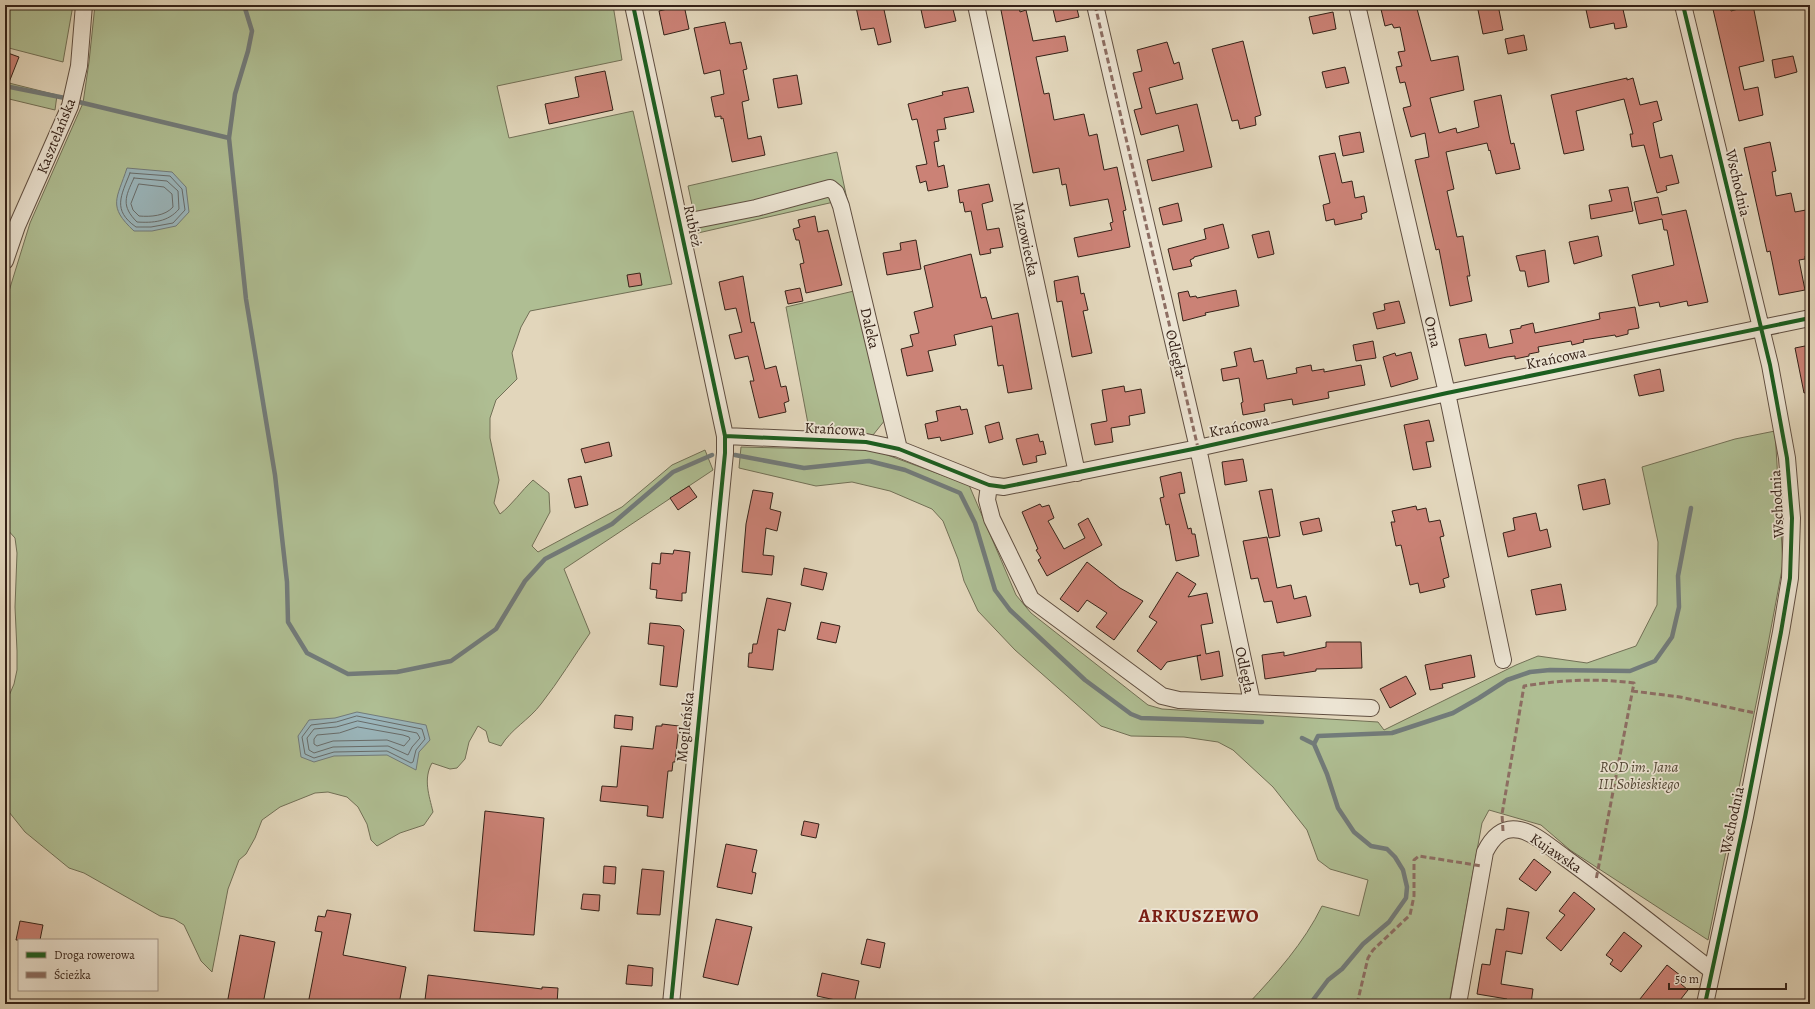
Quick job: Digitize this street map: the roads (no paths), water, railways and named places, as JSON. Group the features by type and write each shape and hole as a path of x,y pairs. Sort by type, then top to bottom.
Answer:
{"street":[{"name":"Kasztelańska","path":"5,261 17,226 70,106 79,66 84,5"},
{"name":"Rubież","path":"633,5 725,436 725,453"},
{"name":"Mazowiecka","path":"976,5 1077,473"},
{"name":"Odległa","path":"1095,5 1198,448 1252,702"},
{"name":"Orna","path":"1357,5 1447,393 1504,660"},
{"name":"Wschodnia","path":"1683,5 1760,330 1770,365 1787,458 1792,518 1791,565 1781,632 1745,817 1711,970 1705,1004"},
{"name":"Daleka","path":"680,223 756,208 830,188 836,193 841,206 899,449"},
{"name":"Krańcowa","path":"725,436 866,442 899,449 989,485 1004,487 1198,448 1447,393 1760,330 1810,318"},
{"name":"Mogileńska","path":"671,1004 725,453"},
{"name":"Odległa","path":"989,485 987,500 992,519 1031,599 1162,696 1179,700 1371,708"},
{"name":"Kujawska","path":"1458,1004 1485,852 1491,839 1503,831 1520,830 1534,836 1596,880 1711,970"}],"water":[{"path":"127,168 172,172 186,187 189,212 176,226 152,231 134,231 120,215 117,208 118,195"},
{"path":"357,712 426,725 430,740 419,752 416,770 387,755 334,756 314,762 301,757 298,736 309,720 335,718"}],"waterway":[{"path":"244,5 252,31 248,51 235,94 229,138 246,299 275,475 287,582 288,622 307,653 348,674 397,672 451,661 496,629 525,581 545,559 612,524 673,472 712,455"},
{"path":"5,86 65,98"},
{"path":"79,102 229,138"},
{"path":"735,455 804,468 869,461 905,470 960,493 975,523 995,590 1010,610 1085,680 1131,714 1141,718 1262,722"},
{"path":"1314,744 1318,736 1392,733 1453,713 1507,680 1530,672 1550,670 1630,671 1655,661 1672,637 1679,607 1678,576 1691,508"},
{"path":"1302,738 1314,744 1327,774 1338,808 1354,832 1371,846 1387,849 1395,857 1403,870 1407,887 1406,898 1389,922 1363,944 1342,969 1328,980 1310,1004"}],"district":[{"name":"ARKUSZEWO","path":"1199,916"}],"park label":[{"name":"ROD im. Jana III Sobieskiego","path":"1639,776"}]}
